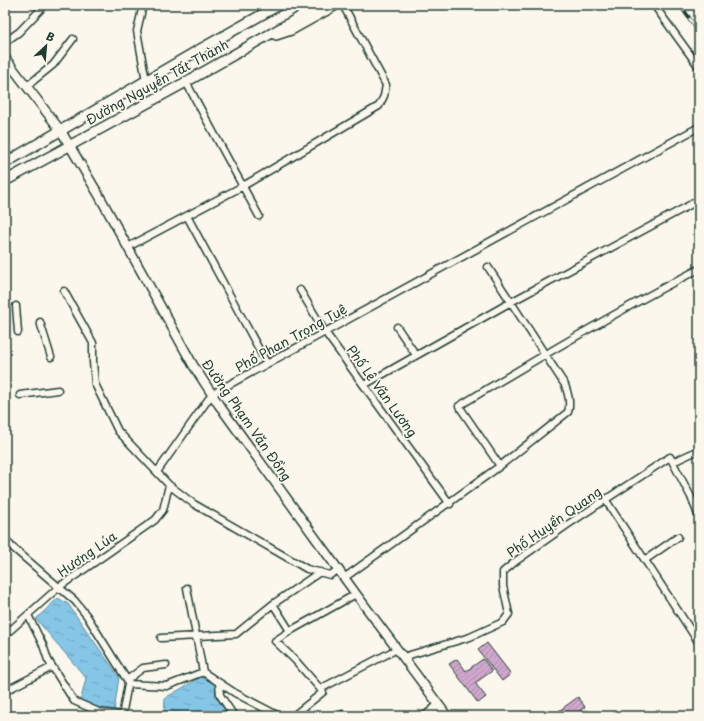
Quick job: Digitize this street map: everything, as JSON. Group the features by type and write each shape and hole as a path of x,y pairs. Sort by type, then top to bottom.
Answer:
{"main road":[{"path":"247,23 268,5"},
{"name":"Đường Nguyễn Tất Thành","path":"5,163 279,5"},
{"name":"Đường Nguyễn Tất Thành","path":"5,181 186,82 257,40 321,5"},
{"path":"257,40 291,30 336,5"}],"street":[{"path":"143,5 137,31 146,81"},
{"path":"128,247 243,186 379,106 384,96 386,85 343,5"},
{"path":"654,5 699,67"},
{"path":"5,42 19,32 42,8"},
{"path":"27,86 53,65 72,39"},
{"name":"Đường Phạm Văn Đồng","path":"5,58 61,131 128,247 193,365 212,394 338,570 447,716"},
{"path":"186,82 259,216"},
{"name":"Phố Phan Trọng Tuệ","path":"212,394 699,127"},
{"path":"364,385 511,302 699,200"},
{"path":"187,216 267,364"},
{"path":"344,578 450,504 568,412 568,393 565,385 488,267"},
{"path":"500,466 459,406 544,354 647,295 699,269"},
{"name":"Phố Lê Văn Lương","path":"300,290 326,332 450,504"},
{"path":"64,291 93,343 92,362 95,384 103,403 118,431 157,472 170,485 194,504 307,569 330,574 338,570"},
{"path":"16,306 18,332"},
{"path":"40,322 51,357"},
{"path":"397,327 416,355"},
{"path":"20,395 58,390"},
{"path":"157,472 212,394"},
{"name":"Phố Huyền Quang","path":"403,657 470,637 503,622 509,614 503,586 503,572 516,561 605,499 672,460 699,450"},
{"path":"672,460 691,497 699,517"},
{"name":"Hương Lúa","path":"5,635 58,587 156,520 164,510 170,485"},
{"path":"605,499 699,643"},
{"path":"645,560 678,537"},
{"path":"5,538 11,546 75,601 87,616 128,682"},
{"path":"161,638 236,634 273,604 320,572"},
{"path":"187,588 203,672 235,693 279,716"},
{"path":"293,716 323,692 295,660 275,641 356,594"},
{"path":"273,604 290,631"},
{"path":"28,615 43,645 48,660 74,701 99,712 122,716 128,682 143,668 166,665"},
{"path":"320,689 397,649"},
{"path":"5,691 52,667"},
{"path":"128,682 167,686 203,672"},
{"path":"219,683 220,695 234,716"},
{"path":"426,716 439,705"}],"water":[{"path":"58,598 68,604 119,677 114,712 80,703 86,678 36,619"},
{"path":"201,677 218,685 215,696 229,716 164,716 165,698"}],"building":[{"path":"487,643 511,674 502,681 478,650"},
{"path":"457,659 466,671 483,659 492,671 475,683 486,697 478,703 449,664"},
{"path":"578,697 585,707 572,716 552,716"},
{"path":"587,710 592,716 578,716"}],"railway":[{"path":"680,5 699,32"}]}
